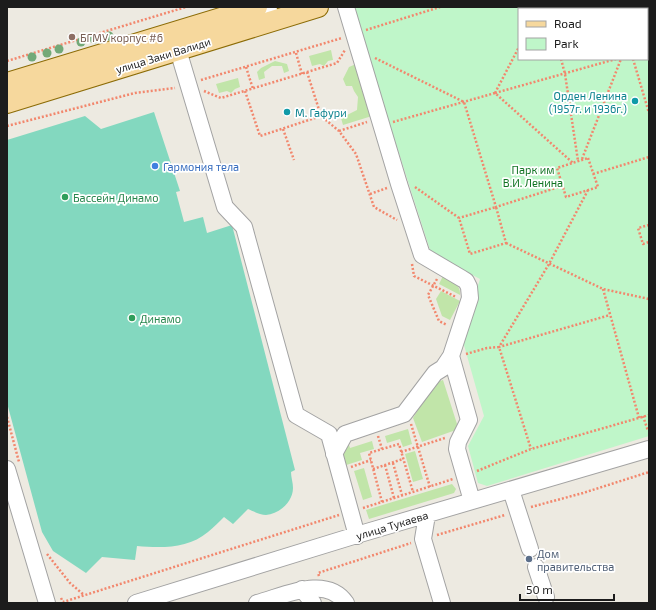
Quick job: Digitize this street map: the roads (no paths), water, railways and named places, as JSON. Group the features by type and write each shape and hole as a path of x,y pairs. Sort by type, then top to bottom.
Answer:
{"main road":[{"name":"улица Заки Валиди","path":"7,83 257,7"},
{"name":"улица Заки Валиди","path":"7,103 178,50 270,14 318,7"}],"street":[{"path":"346,7 354,34 386,120 399,184 422,255 466,281 470,292 469,304 460,332 457,355 469,420 458,442 457,449 472,502"},
{"path":"178,50 225,208 244,227 296,415 329,434 357,536"},
{"path":"334,454 345,434 404,414 434,373 443,368 457,355"},
{"name":"улица Тукаева","path":"136,603 649,449"},
{"path":"7,469 47,603"},
{"path":"511,490 530,549"},
{"path":"427,515 423,539 442,603"},
{"path":"536,567 546,597"},
{"path":"257,603 302,589 322,588 333,591 346,603"},
{"path":"302,589 313,603"}],"place":[{"name":"БГМУ корпус #6","path":"72,37"},
{"name":"Орден Ленина (1957г. и 1936г.)","path":"635,101"},
{"name":"М. Гафури","path":"287,112"},
{"name":"Гармония тела","path":"155,166"},
{"name":"Бассейн Динамо","path":"65,197"},
{"name":"Динамо","path":"132,318"},
{"name":"Дом правительства","path":"529,559"}],"park label":[{"name":"Парк им В.И. Ленина","path":"533,175"}]}
